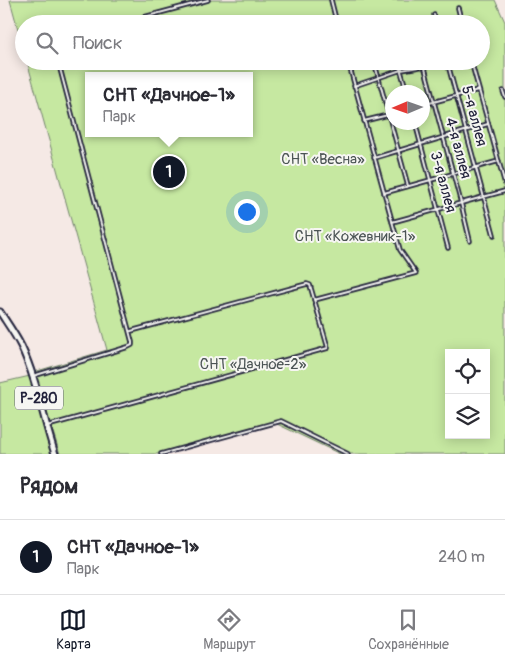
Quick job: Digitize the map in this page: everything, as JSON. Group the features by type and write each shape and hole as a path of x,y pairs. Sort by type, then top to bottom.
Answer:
{"highway":[{"name":"Р-280","path":"0,312 20,344 33,376 54,454"}],"street":[{"path":"152,15 208,0"},
{"path":"331,0 335,15"},
{"path":"458,8 460,15"},
{"path":"33,376 128,348 132,345 131,332 60,70"},
{"path":"314,300 416,273 400,250 350,70"},
{"path":"376,70 385,102"},
{"path":"354,86 400,70 405,85"},
{"name":"4-я аллея","path":"426,70 470,241"},
{"name":"5-я аллея","path":"450,70 494,235"},
{"path":"473,70 505,184"},
{"path":"430,102 479,90"},
{"path":"503,91 505,97"},
{"path":"364,121 385,116"},
{"path":"374,158 488,124"},
{"path":"393,130 408,186"},
{"name":"3-я аллея","path":"417,130 448,248"},
{"path":"384,193 499,161"},
{"path":"392,222 505,191"},
{"path":"47,426 328,348 310,285 304,284 131,332"},
{"path":"161,454 281,421 348,454"}],"green space":[{"path":"10,0 495,0 505,22 505,454 340,454 277,424 165,454 60,454 34,372 107,350 29,70 490,70 490,15 15,15 15,18"},
{"path":"30,376 52,454 0,454 0,383"}],"place":[{"name":"СНТ «Дачное-1»","path":"169,172"}],"park label":[{"name":"СНТ «Весна»","path":"323,159"},
{"name":"СНТ «Кожевник-1»","path":"355,236"},
{"name":"СНТ «Дачное-2»","path":"253,364"}]}
